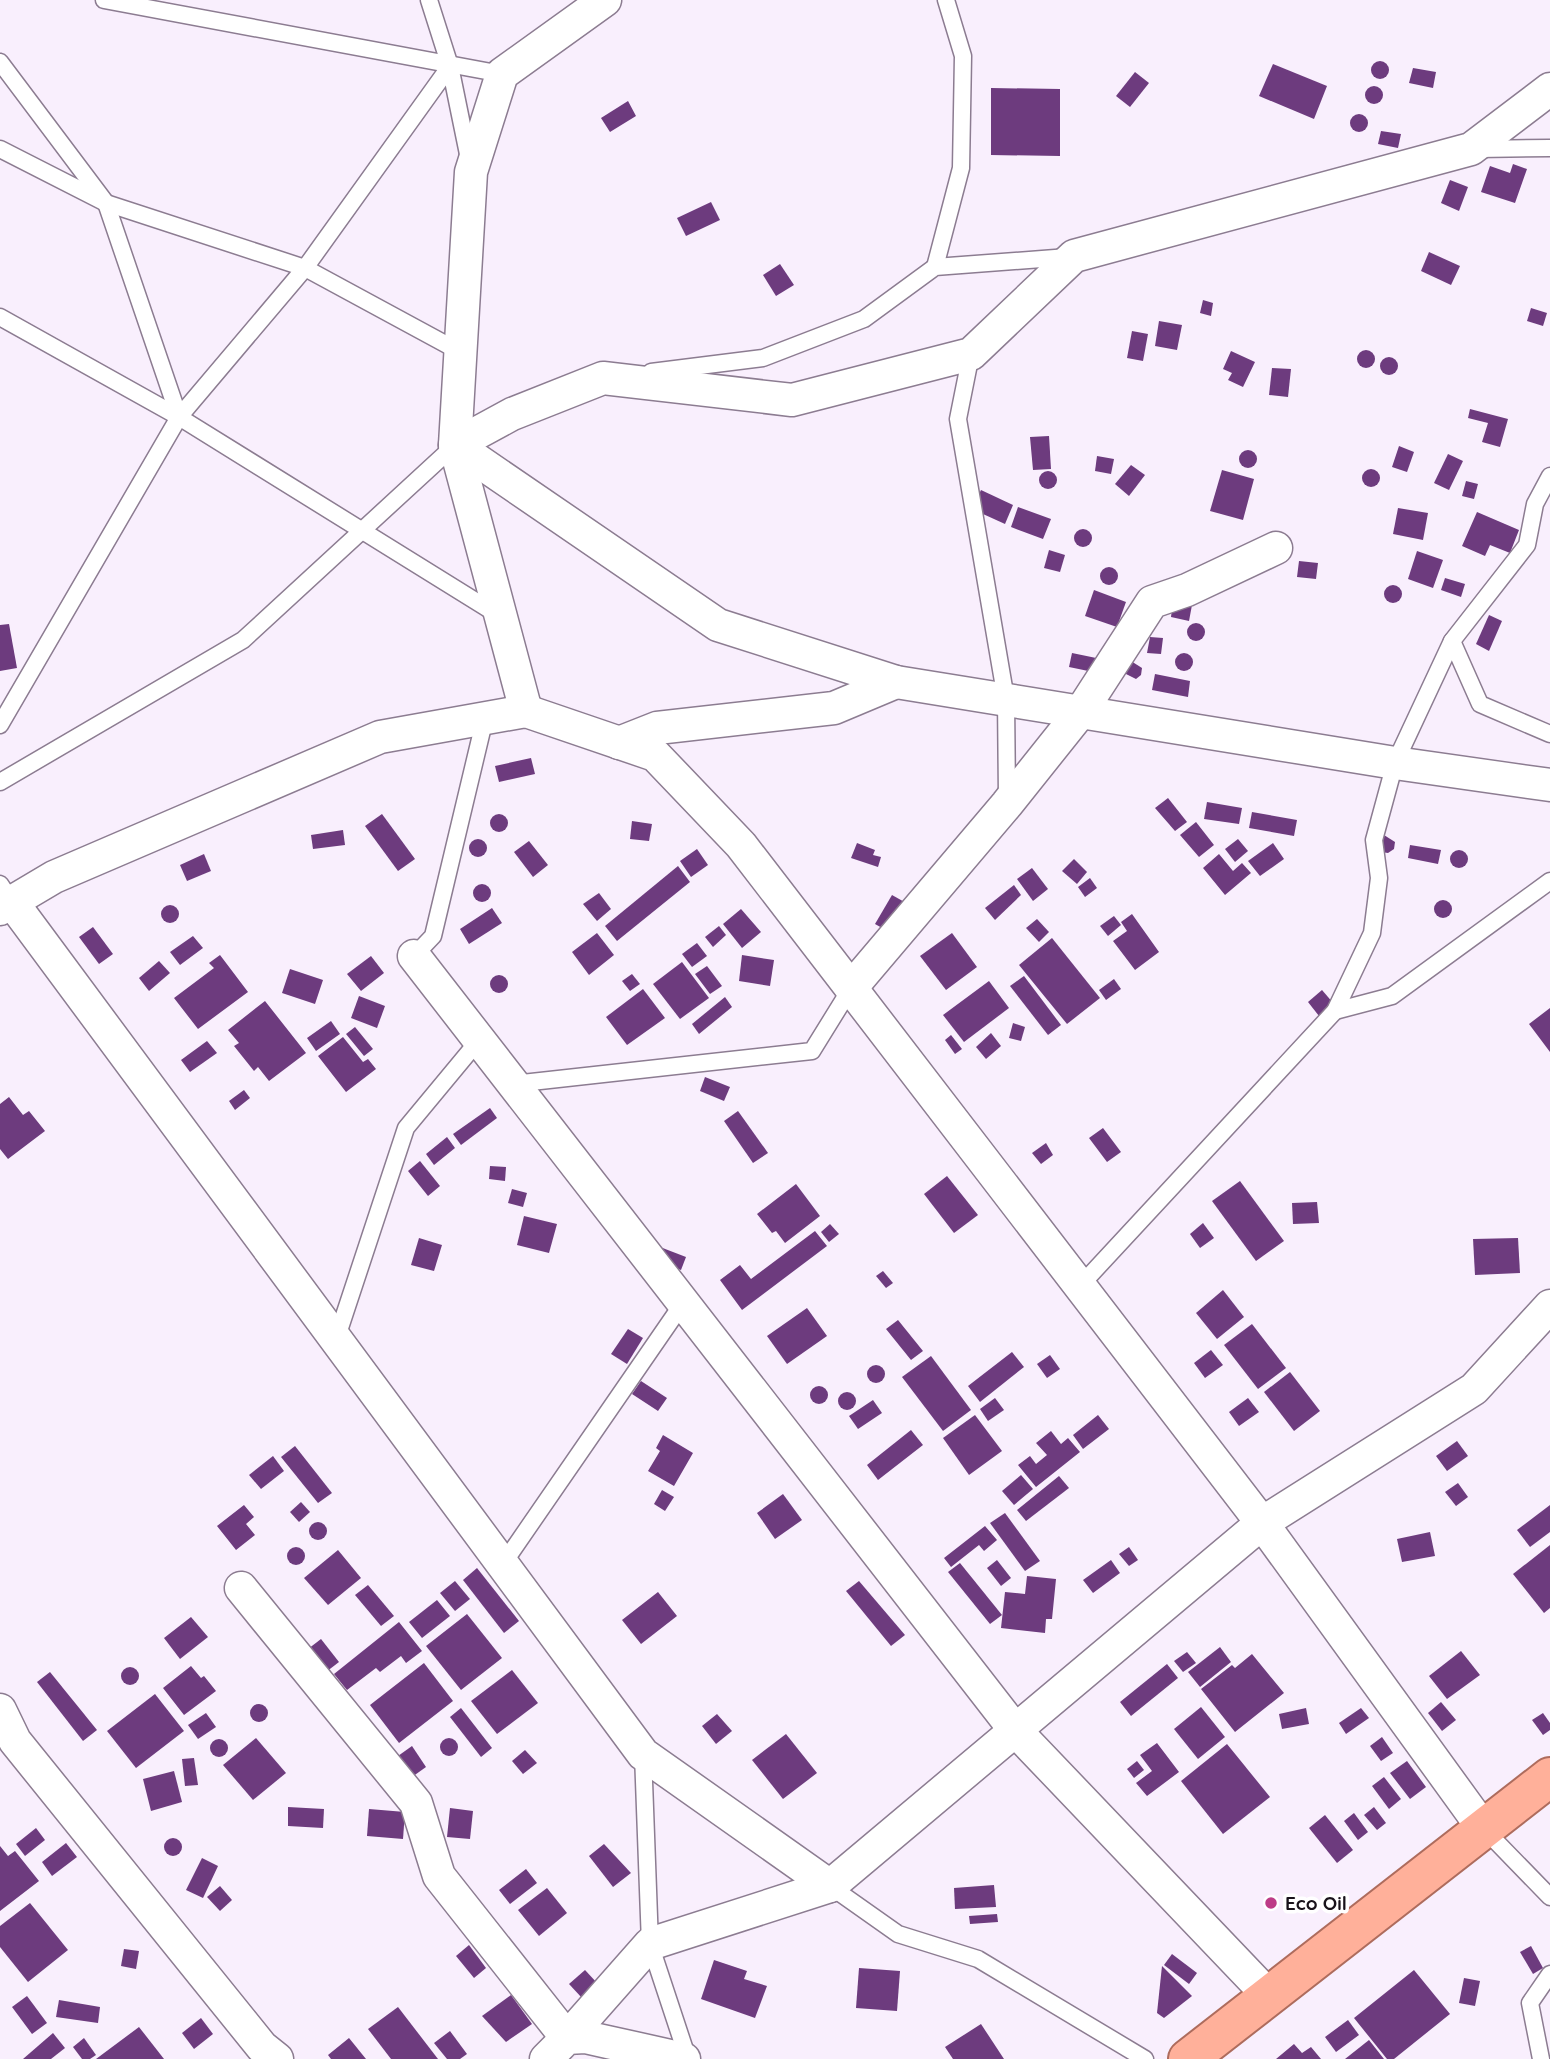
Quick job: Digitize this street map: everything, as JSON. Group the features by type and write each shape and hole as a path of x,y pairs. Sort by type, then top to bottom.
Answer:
{"highway":[{"path":"1188,2059 1550,1777"}],"street":[{"path":"526,711 455,445 471,172 502,74 605,0"},
{"path":"455,445 512,414 603,378 792,400 971,354 1074,256 1471,149 1550,89"},
{"path":"455,445 718,625 896,682 1082,710 1395,763 1550,785"},
{"path":"851,988 1007,804 1082,710 1152,602 1187,590 1276,548"},
{"path":"620,743 657,728 834,708 896,682"},
{"path":"830,1886 643,1754 4,898 380,737 526,711 656,755 741,845 1262,1523 1483,1828"},
{"path":"414,956 1015,1730 1268,1995"},
{"path":"556,2049 650,1944 830,1886 1262,1523 1474,1389 1550,1306"},
{"path":"241,1588 416,1803 439,1876 556,2049"},
{"path":"0,1710 15,1741 262,2047 277,2059"},
{"path":"556,2049 585,2037 686,2059"}],"lane":[{"path":"104,0 502,74"},
{"path":"429,0 450,66 471,172"},
{"path":"935,267 961,168 963,56 946,0"},
{"path":"0,62 106,203 179,417"},
{"path":"0,725 179,417 305,268 450,66"},
{"path":"1471,149 1550,148"},
{"path":"0,149 106,203 305,268 462,353"},
{"path":"603,378 763,358 864,319 935,267 1074,256"},
{"path":"0,317 179,417 500,616"},
{"path":"971,354 958,419 1006,699 1007,804"},
{"path":"0,782 243,640 365,531 455,445"},
{"path":"1080,1286 1335,1012 1372,933 1379,878 1374,840 1395,763 1452,641 1527,545 1535,505 1550,476"},
{"path":"1452,641 1480,704 1550,734"},
{"path":"414,956 433,936 485,718"},
{"path":"1335,1012 1392,996 1550,881"},
{"path":"513,1084 812,1051 851,988"},
{"path":"336,1340 406,1128 479,1040"},
{"path":"503,1564 683,1303"},
{"path":"643,1754 650,1944 686,2059"},
{"path":"1483,1828 1550,1897"},
{"path":"830,1886 898,1934 978,1959 1145,2059"},
{"path":"1541,2059 1530,2003 1550,1974"}],"building":[{"path":"1380,61 1386,64 1389,70 1386,76 1380,79 1374,76 1371,70 1374,64"},
{"path":"1273,64 1327,86 1314,119 1259,96"},
{"path":"1413,68 1436,72 1433,88 1409,83"},
{"path":"1135,72 1149,83 1130,107 1116,96"},
{"path":"1374,86 1380,89 1383,95 1380,101 1374,104 1368,101 1365,95 1368,89"},
{"path":"991,88 1060,89 1060,156 991,155"},
{"path":"628,101 636,116 610,132 601,118"},
{"path":"1359,114 1365,117 1368,123 1365,129 1359,132 1353,129 1350,123 1353,117"},
{"path":"1381,131 1401,134 1398,148 1378,144"},
{"path":"1513,164 1527,169 1515,203 1481,192 1490,166 1510,173"},
{"path":"1450,180 1468,187 1459,211 1441,203"},
{"path":"711,202 720,220 686,236 677,218"},
{"path":"1429,252 1460,266 1451,285 1421,271"},
{"path":"780,264 794,285 776,296 763,275"},
{"path":"1203,300 1213,303 1211,316 1200,313"},
{"path":"1531,308 1547,313 1543,326 1527,321"},
{"path":"1159,321 1182,325 1177,350 1155,346"},
{"path":"1132,331 1148,334 1143,361 1127,358"},
{"path":"1366,350 1372,353 1375,359 1372,365 1366,368 1360,365 1357,359 1360,353"},
{"path":"1231,351 1255,362 1243,387 1228,380 1232,373 1223,369"},
{"path":"1389,357 1395,360 1398,366 1395,372 1389,375 1383,372 1380,366 1383,360"},
{"path":"1272,368 1291,369 1288,397 1269,395"},
{"path":"1470,409 1508,419 1500,447 1482,442 1488,423 1468,418"},
{"path":"1049,436 1051,469 1033,470 1030,437"},
{"path":"1399,446 1414,452 1407,472 1392,467"},
{"path":"1248,450 1254,453 1257,459 1254,465 1248,468 1242,465 1239,459 1242,453"},
{"path":"1448,454 1463,461 1449,490 1434,483"},
{"path":"1097,456 1114,459 1111,474 1095,471"},
{"path":"1131,465 1145,475 1129,496 1115,484"},
{"path":"1371,469 1377,472 1380,478 1377,484 1371,487 1365,484 1362,478 1365,472"},
{"path":"1222,470 1254,479 1243,520 1210,511"},
{"path":"1048,471 1054,474 1057,480 1054,486 1048,489 1042,486 1039,480 1042,474"},
{"path":"1466,481 1478,484 1474,499 1462,496"},
{"path":"981,490 1013,505 1005,524 972,509"},
{"path":"1018,507 1051,519 1043,539 1011,527"},
{"path":"1398,508 1428,513 1423,540 1393,534"},
{"path":"1477,512 1519,530 1510,553 1490,545 1485,556 1462,546"},
{"path":"1083,529 1089,532 1092,538 1089,544 1083,547 1077,544 1074,538 1077,532"},
{"path":"1049,550 1065,555 1060,572 1044,568"},
{"path":"1417,551 1443,560 1433,588 1408,579"},
{"path":"1299,561 1318,563 1316,579 1297,577"},
{"path":"1109,567 1115,570 1118,576 1115,582 1109,585 1103,582 1100,576 1103,570"},
{"path":"1445,578 1465,584 1461,597 1441,590"},
{"path":"1393,585 1399,588 1402,594 1399,600 1393,603 1387,600 1384,594 1387,588"},
{"path":"1094,590 1126,602 1117,627 1085,616"},
{"path":"1173,602 1192,605 1189,621 1171,617"},
{"path":"1489,615 1502,621 1489,651 1476,644"},
{"path":"1196,623 1202,626 1205,632 1202,638 1196,641 1190,638 1187,632 1190,626"},
{"path":"9,624 17,668 0,671 0,625"},
{"path":"1150,637 1163,638 1161,654 1147,653"},
{"path":"1072,653 1101,659 1098,673 1069,667"},
{"path":"1184,653 1190,656 1193,662 1190,668 1184,671 1178,668 1175,662 1178,656"},
{"path":"1131,661 1142,668 1141,675 1136,679 1124,673"},
{"path":"1155,674 1190,681 1188,697 1152,690"},
{"path":"531,758 535,774 499,782 495,766"},
{"path":"1168,798 1187,822 1175,831 1155,808"},
{"path":"1207,802 1242,808 1239,824 1204,819"},
{"path":"1252,812 1297,820 1294,836 1249,828"},
{"path":"382,814 415,859 398,871 365,826"},
{"path":"499,814 505,817 508,823 505,829 499,832 493,829 490,823 493,817"},
{"path":"632,821 652,824 649,841 630,839"},
{"path":"1196,822 1214,845 1199,857 1180,835"},
{"path":"343,830 345,845 313,849 311,835"},
{"path":"1384,835 1395,842 1394,849 1388,853 1381,852 1378,840"},
{"path":"478,839 484,842 487,848 484,854 478,857 472,854 469,848 472,842"},
{"path":"1238,839 1248,851 1235,862 1225,849"},
{"path":"529,841 548,865 533,877 514,852"},
{"path":"857,843 875,850 873,855 881,857 878,867 851,858"},
{"path":"1273,843 1284,859 1260,876 1248,861"},
{"path":"1410,845 1441,850 1438,864 1408,858"},
{"path":"697,849 708,865 691,877 680,861"},
{"path":"1459,850 1465,853 1468,859 1465,865 1459,868 1453,865 1450,859 1453,853"},
{"path":"204,854 211,871 187,881 180,865"},
{"path":"1219,854 1233,871 1242,863 1251,873 1225,895 1203,868"},
{"path":"1074,859 1087,872 1077,884 1062,871"},
{"path":"678,866 690,882 617,941 605,926"},
{"path":"1032,868 1048,889 1033,901 1017,879"},
{"path":"1090,878 1097,888 1085,897 1078,887"},
{"path":"482,884 488,887 491,893 488,899 482,902 476,899 473,893 476,887"},
{"path":"1014,885 1021,895 995,920 985,908"},
{"path":"599,893 611,909 597,921 583,904"},
{"path":"892,895 908,904 891,933 875,924"},
{"path":"1443,900 1449,903 1452,909 1449,915 1443,918 1437,915 1434,909 1437,903"},
{"path":"170,905 176,908 179,914 176,920 170,923 164,920 161,914 164,908"},
{"path":"492,908 502,923 469,944 460,929"},
{"path":"741,909 761,932 742,948 723,924"},
{"path":"1132,914 1159,952 1135,970 1113,941 1127,931 1121,922"},
{"path":"1114,916 1121,925 1108,936 1100,926"},
{"path":"1037,919 1049,932 1039,942 1026,928"},
{"path":"719,926 726,935 713,947 705,937"},
{"path":"93,927 113,954 99,964 79,937"},
{"path":"597,933 614,955 589,975 572,952"},
{"path":"952,933 977,967 946,990 920,956"},
{"path":"193,936 203,948 180,965 170,952"},
{"path":"1052,938 1100,998 1067,1024 1019,965"},
{"path":"697,943 707,956 692,967 682,954"},
{"path":"220,955 248,992 198,1029 174,998 214,968 209,963"},
{"path":"742,955 774,960 770,986 739,981"},
{"path":"371,956 384,973 361,991 347,974"},
{"path":"159,961 170,973 149,991 139,978"},
{"path":"682,962 709,998 680,1019 653,984"},
{"path":"707,966 722,986 710,994 695,974"},
{"path":"290,969 323,980 315,1004 282,993"},
{"path":"632,974 640,984 630,991 622,981"},
{"path":"499,975 505,978 508,984 505,990 499,993 493,990 490,984 493,978"},
{"path":"1024,976 1061,1025 1048,1035 1010,986"},
{"path":"1114,979 1121,989 1106,1000 1099,990"},
{"path":"989,981 1009,1008 964,1042 943,1015"},
{"path":"643,989 665,1018 627,1045 606,1017"},
{"path":"1322,990 1334,1004 1319,1016 1308,1002"},
{"path":"359,996 385,1006 377,1028 351,1018"},
{"path":"725,997 732,1007 699,1034 692,1024"},
{"path":"265,1001 306,1053 269,1081 258,1067 254,1071 234,1046 239,1043 228,1030"},
{"path":"1550,1008 1550,1052 1529,1024"},
{"path":"331,1021 340,1034 316,1051 307,1038"},
{"path":"1013,1023 1025,1027 1021,1041 1009,1038"},
{"path":"355,1027 373,1049 364,1056 346,1034"},
{"path":"991,1033 1001,1046 986,1059 976,1047"},
{"path":"951,1035 962,1049 955,1054 945,1040"},
{"path":"343,1037 363,1062 368,1059 376,1069 346,1092 318,1056"},
{"path":"207,1041 217,1053 190,1072 181,1060"},
{"path":"705,1077 730,1087 724,1101 700,1091"},
{"path":"244,1090 250,1098 235,1110 229,1101"},
{"path":"9,1097 23,1115 29,1111 45,1131 8,1159 0,1149 0,1104"},
{"path":"490,1108 497,1118 461,1145 453,1134"},
{"path":"738,1111 768,1153 753,1163 724,1121"},
{"path":"1103,1128 1121,1152 1107,1162 1089,1138"},
{"path":"447,1137 455,1148 434,1165 426,1154"},
{"path":"1046,1143 1053,1155 1041,1164 1032,1153"},
{"path":"420,1161 440,1186 428,1196 408,1171"},
{"path":"490,1166 506,1167 505,1181 489,1179"},
{"path":"947,1176 978,1215 954,1233 924,1194"},
{"path":"1240,1181 1284,1241 1256,1261 1212,1201"},
{"path":"796,1184 820,1216 785,1243 776,1231 772,1233 757,1214"},
{"path":"512,1189 527,1193 523,1207 508,1203"},
{"path":"1317,1202 1319,1223 1293,1224 1292,1203"},
{"path":"524,1216 557,1224 549,1253 517,1245"},
{"path":"1203,1223 1214,1238 1200,1248 1190,1234"},
{"path":"830,1224 839,1234 829,1242 821,1232"},
{"path":"815,1231 827,1246 742,1310 720,1280 740,1265 751,1279"},
{"path":"419,1238 442,1245 434,1271 411,1265"},
{"path":"1518,1238 1520,1273 1475,1275 1473,1239"},
{"path":"660,1247 686,1257 681,1270 655,1261"},
{"path":"883,1271 893,1283 886,1288 876,1276"},
{"path":"1223,1290 1244,1317 1217,1339 1196,1313"},
{"path":"807,1308 827,1336 787,1364 767,1336"},
{"path":"898,1320 923,1351 911,1360 886,1329"},
{"path":"1252,1324 1286,1368 1258,1389 1224,1345"},
{"path":"628,1329 643,1338 627,1364 611,1354"},
{"path":"1211,1350 1223,1365 1205,1378 1194,1363"},
{"path":"1012,1352 1024,1367 980,1402 968,1386"},
{"path":"1050,1355 1060,1369 1047,1378 1037,1364"},
{"path":"931,1356 971,1410 943,1431 902,1377"},
{"path":"876,1365 882,1368 885,1374 882,1380 876,1383 870,1380 867,1374 870,1368"},
{"path":"1290,1372 1320,1411 1294,1431 1264,1392"},
{"path":"641,1381 667,1398 658,1411 632,1394"},
{"path":"819,1386 825,1389 828,1395 825,1401 819,1404 813,1401 810,1395 813,1389"},
{"path":"847,1392 853,1395 856,1401 853,1407 847,1410 841,1407 838,1401 841,1395"},
{"path":"995,1398 1004,1410 988,1421 980,1409"},
{"path":"1248,1398 1259,1412 1239,1426 1229,1412"},
{"path":"873,1400 882,1413 858,1429 849,1416"},
{"path":"975,1415 1002,1451 969,1475 943,1438"},
{"path":"1098,1415 1109,1429 1083,1449 1073,1435"},
{"path":"911,1430 923,1445 878,1480 867,1465"},
{"path":"1051,1431 1061,1444 1068,1438 1080,1452 1036,1487 1018,1465 1030,1456 1036,1464 1047,1455 1036,1443"},
{"path":"663,1435 693,1453 674,1486 648,1471 660,1451 656,1448"},
{"path":"1457,1441 1468,1456 1447,1471 1436,1456"},
{"path":"295,1446 332,1493 318,1503 281,1457"},
{"path":"273,1456 284,1471 261,1489 249,1475"},
{"path":"1021,1475 1033,1489 1014,1505 1002,1491"},
{"path":"1059,1476 1069,1488 1026,1521 1017,1510"},
{"path":"1458,1483 1468,1497 1456,1506 1445,1492"},
{"path":"662,1490 674,1497 665,1511 654,1504"},
{"path":"783,1494 802,1520 775,1539 757,1513"},
{"path":"301,1502 310,1512 299,1522 290,1512"},
{"path":"244,1505 254,1517 246,1524 255,1535 236,1550 217,1526"},
{"path":"1550,1505 1550,1532 1530,1547 1517,1530"},
{"path":"1005,1513 1040,1561 1025,1571 990,1523"},
{"path":"318,1522 324,1525 327,1531 324,1537 318,1540 312,1537 309,1531 312,1525"},
{"path":"985,1526 997,1540 984,1551 979,1545 951,1567 944,1558"},
{"path":"1430,1532 1435,1556 1402,1562 1397,1539"},
{"path":"1550,1545 1550,1608 1544,1613 1513,1574"},
{"path":"296,1547 302,1550 305,1556 302,1562 296,1565 290,1562 287,1556 290,1550"},
{"path":"1129,1547 1138,1560 1129,1566 1119,1554"},
{"path":"338,1550 361,1578 328,1605 304,1578"},
{"path":"997,1560 1011,1578 1001,1586 987,1568"},
{"path":"1111,1560 1120,1573 1093,1593 1083,1580"},
{"path":"960,1563 1002,1615 990,1624 948,1572"},
{"path":"477,1568 519,1621 504,1633 463,1580"},
{"path":"1027,1576 1056,1579 1052,1619 1046,1619 1045,1633 1001,1628 1005,1592 1025,1594"},
{"path":"455,1581 470,1599 455,1611 440,1593"},
{"path":"859,1581 905,1635 891,1646 846,1591"},
{"path":"368,1585 394,1616 381,1626 355,1595"},
{"path":"658,1592 677,1616 641,1644 622,1620"},
{"path":"437,1600 450,1616 422,1638 409,1622"},
{"path":"467,1614 502,1658 461,1690 426,1646"},
{"path":"191,1617 208,1637 180,1659 164,1638"},
{"path":"399,1622 422,1651 406,1663 401,1656 380,1672 376,1668 347,1690 334,1674"},
{"path":"321,1639 339,1662 326,1672 308,1649"},
{"path":"1220,1647 1231,1662 1200,1687 1188,1672"},
{"path":"1461,1651 1480,1675 1447,1699 1429,1676"},
{"path":"1187,1652 1196,1663 1183,1672 1174,1661"},
{"path":"1252,1654 1284,1693 1235,1732 1201,1689 1232,1665 1235,1668"},
{"path":"424,1663 453,1701 399,1743 370,1705"},
{"path":"1167,1664 1178,1678 1131,1716 1120,1702"},
{"path":"191,1666 201,1678 204,1676 216,1691 184,1715 163,1688"},
{"path":"130,1667 136,1670 139,1676 136,1682 130,1685 124,1682 121,1676 124,1670"},
{"path":"512,1670 538,1703 497,1734 471,1701"},
{"path":"50,1672 97,1730 83,1741 37,1682"},
{"path":"155,1694 184,1731 136,1768 107,1731"},
{"path":"1441,1702 1456,1720 1442,1731 1428,1713"},
{"path":"259,1704 265,1707 268,1713 265,1719 259,1722 253,1719 250,1713 253,1707"},
{"path":"1201,1707 1225,1737 1198,1759 1174,1729"},
{"path":"461,1708 492,1748 481,1757 450,1717"},
{"path":"1306,1708 1309,1724 1282,1729 1279,1714"},
{"path":"1361,1708 1369,1718 1346,1734 1339,1723"},
{"path":"206,1713 216,1727 198,1739 188,1725"},
{"path":"1543,1713 1550,1723 1550,1730 1543,1735 1532,1720"},
{"path":"717,1714 732,1731 716,1744 702,1726"},
{"path":"786,1734 817,1773 783,1799 752,1760"},
{"path":"1382,1737 1393,1753 1381,1761 1370,1746"},
{"path":"256,1738 286,1773 253,1800 223,1765"},
{"path":"449,1738 455,1741 458,1747 455,1753 449,1756 443,1753 440,1747 443,1741"},
{"path":"219,1739 225,1742 228,1748 225,1754 219,1757 213,1754 210,1748 213,1742"},
{"path":"1157,1743 1179,1772 1147,1796 1136,1783 1152,1771 1140,1755"},
{"path":"1227,1744 1270,1797 1223,1834 1181,1781"},
{"path":"412,1746 426,1767 412,1777 398,1756"},
{"path":"525,1750 537,1763 523,1774 512,1761"},
{"path":"194,1758 198,1785 185,1786 182,1759"},
{"path":"1137,1761 1144,1770 1134,1778 1127,1769"},
{"path":"1407,1761 1426,1787 1410,1799 1390,1773"},
{"path":"174,1771 182,1802 151,1811 143,1779"},
{"path":"1384,1777 1401,1799 1389,1809 1372,1786"},
{"path":"288,1807 324,1809 323,1828 288,1826"},
{"path":"1374,1807 1386,1823 1377,1830 1364,1815"},
{"path":"450,1808 473,1811 470,1839 447,1837"},
{"path":"369,1809 405,1812 403,1839 367,1836"},
{"path":"1354,1813 1368,1832 1358,1840 1344,1821"},
{"path":"1325,1815 1353,1850 1337,1863 1309,1828"},
{"path":"36,1828 45,1840 25,1856 16,1844"},
{"path":"173,1838 179,1841 182,1847 179,1853 173,1856 167,1853 164,1847 167,1841"},
{"path":"66,1843 77,1857 52,1876 42,1862"},
{"path":"604,1844 631,1873 613,1887 589,1856"},
{"path":"0,1846 8,1856 15,1851 39,1881 0,1911"},
{"path":"202,1858 218,1866 203,1898 186,1890"},
{"path":"526,1869 537,1883 510,1904 499,1890"},
{"path":"994,1885 996,1907 955,1909 954,1888"},
{"path":"220,1886 232,1900 220,1911 207,1897"},
{"path":"547,1888 567,1913 539,1936 518,1910"},
{"path":"30,1903 68,1950 28,1982 0,1947 0,1926"},
{"path":"997,1914 998,1922 970,1924 969,1916"},
{"path":"469,1945 486,1968 474,1978 456,1956"},
{"path":"1531,1946 1543,1968 1533,1974 1520,1952"},
{"path":"124,1949 139,1951 136,1969 121,1966"},
{"path":"1172,1954 1197,1973 1189,1984 1164,1965"},
{"path":"714,1960 747,1971 744,1979 767,1986 755,2018 701,1999"},
{"path":"1162,1966 1192,1996 1164,2018 1157,2013"},
{"path":"859,1968 900,1971 897,2011 856,2008"},
{"path":"585,1970 598,1984 582,1998 569,1984"},
{"path":"1414,1970 1450,2014 1394,2059 1387,2059 1354,2018"},
{"path":"1464,1978 1480,1981 1475,2006 1459,2003"},
{"path":"511,1995 532,2024 506,2042 482,2016"},
{"path":"27,1996 47,2023 32,2034 12,2007"},
{"path":"59,2000 100,2007 98,2023 56,2017"},
{"path":"398,2007 438,2059 391,2059 368,2029"},
{"path":"201,2018 213,2034 194,2049 182,2033"},
{"path":"1348,2020 1359,2035 1336,2052 1325,2037"},
{"path":"981,2024 1004,2059 953,2059 945,2047"},
{"path":"139,2027 164,2059 96,2059"},
{"path":"450,2031 467,2054 460,2059 447,2059 434,2043"},
{"path":"53,2033 65,2048 51,2059 23,2059"},
{"path":"84,2038 96,2055 90,2059 82,2059 73,2047"},
{"path":"349,2038 366,2059 331,2059 328,2055"},
{"path":"1369,2040 1384,2059 1345,2059"},
{"path":"1294,2044 1302,2053 1311,2047 1321,2059 1276,2059"}],"place":[{"name":"Eco Oil","path":"1271,1903"}]}
